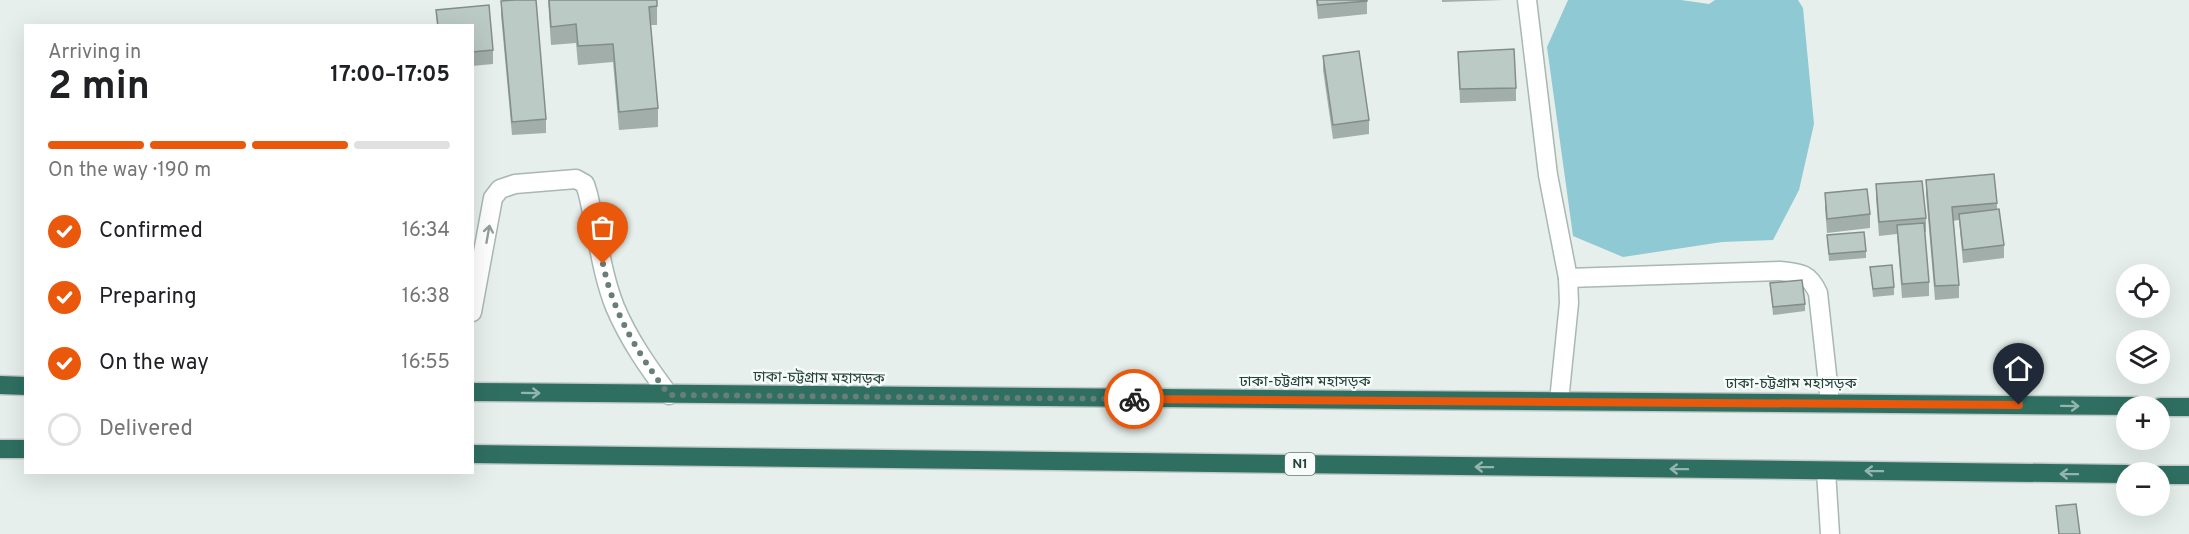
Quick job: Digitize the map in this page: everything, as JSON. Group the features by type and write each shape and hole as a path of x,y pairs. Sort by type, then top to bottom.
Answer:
{"highway":[{"path":"0,385 24,386"},
{"name":"ঢাকা-চট্টগ্রাম মহাসড়ক","path":"474,392 2116,406"},
{"path":"2170,407 2189,407"},
{"path":"0,449 24,449"},
{"name":"N1","path":"474,454 2116,474"},
{"path":"2170,475 2189,475"}],"street":[{"path":"1527,0 1548,175 1568,278 1569,303 1559,401"},
{"path":"474,301 493,198 500,189 515,184 576,179 585,184 607,282 615,307 639,354 669,395"},
{"path":"1568,278 1780,271 1801,273 1813,282 1818,293 1830,402"},
{"path":"1826,471 1830,534"}],"water":[{"path":"1568,0 1681,0 1709,4 1715,0 1798,0 1803,8 1814,124 1799,190 1773,240 1722,242 1623,257 1573,236 1547,47"}],"building":[{"path":"536,0 546,119 512,122 501,1"},
{"path":"549,0 657,0 657,6 649,7 658,108 619,112 613,44 578,46 576,24 551,27"},
{"path":"1317,0 1367,0 1367,1 1318,5"},
{"path":"489,5 493,50 474,52 474,24 438,24 436,10"},
{"path":"1514,49 1516,88 1460,89 1458,52"},
{"path":"1359,51 1369,120 1333,125 1323,56"},
{"path":"1994,174 1997,203 1952,207 1959,285 1935,286 1926,180"},
{"path":"1922,181 1926,218 1879,222 1876,184"},
{"path":"1867,189 1870,214 1827,219 1825,193"},
{"path":"1999,209 2004,245 1963,250 1959,214"},
{"path":"1924,223 1929,282 1902,284 1897,225"},
{"path":"1864,232 1866,251 1829,254 1827,235"},
{"path":"1892,265 1894,287 1873,289 1870,267"},
{"path":"1802,280 1805,304 1773,307 1770,283"},
{"path":"2076,504 2080,534 2059,534 2056,506"}],"way so far":[{"path":"603,264 615,307 630,338 650,371 669,395 1134,399"}],"route":[{"path":"1134,399 2019,405"}]}
